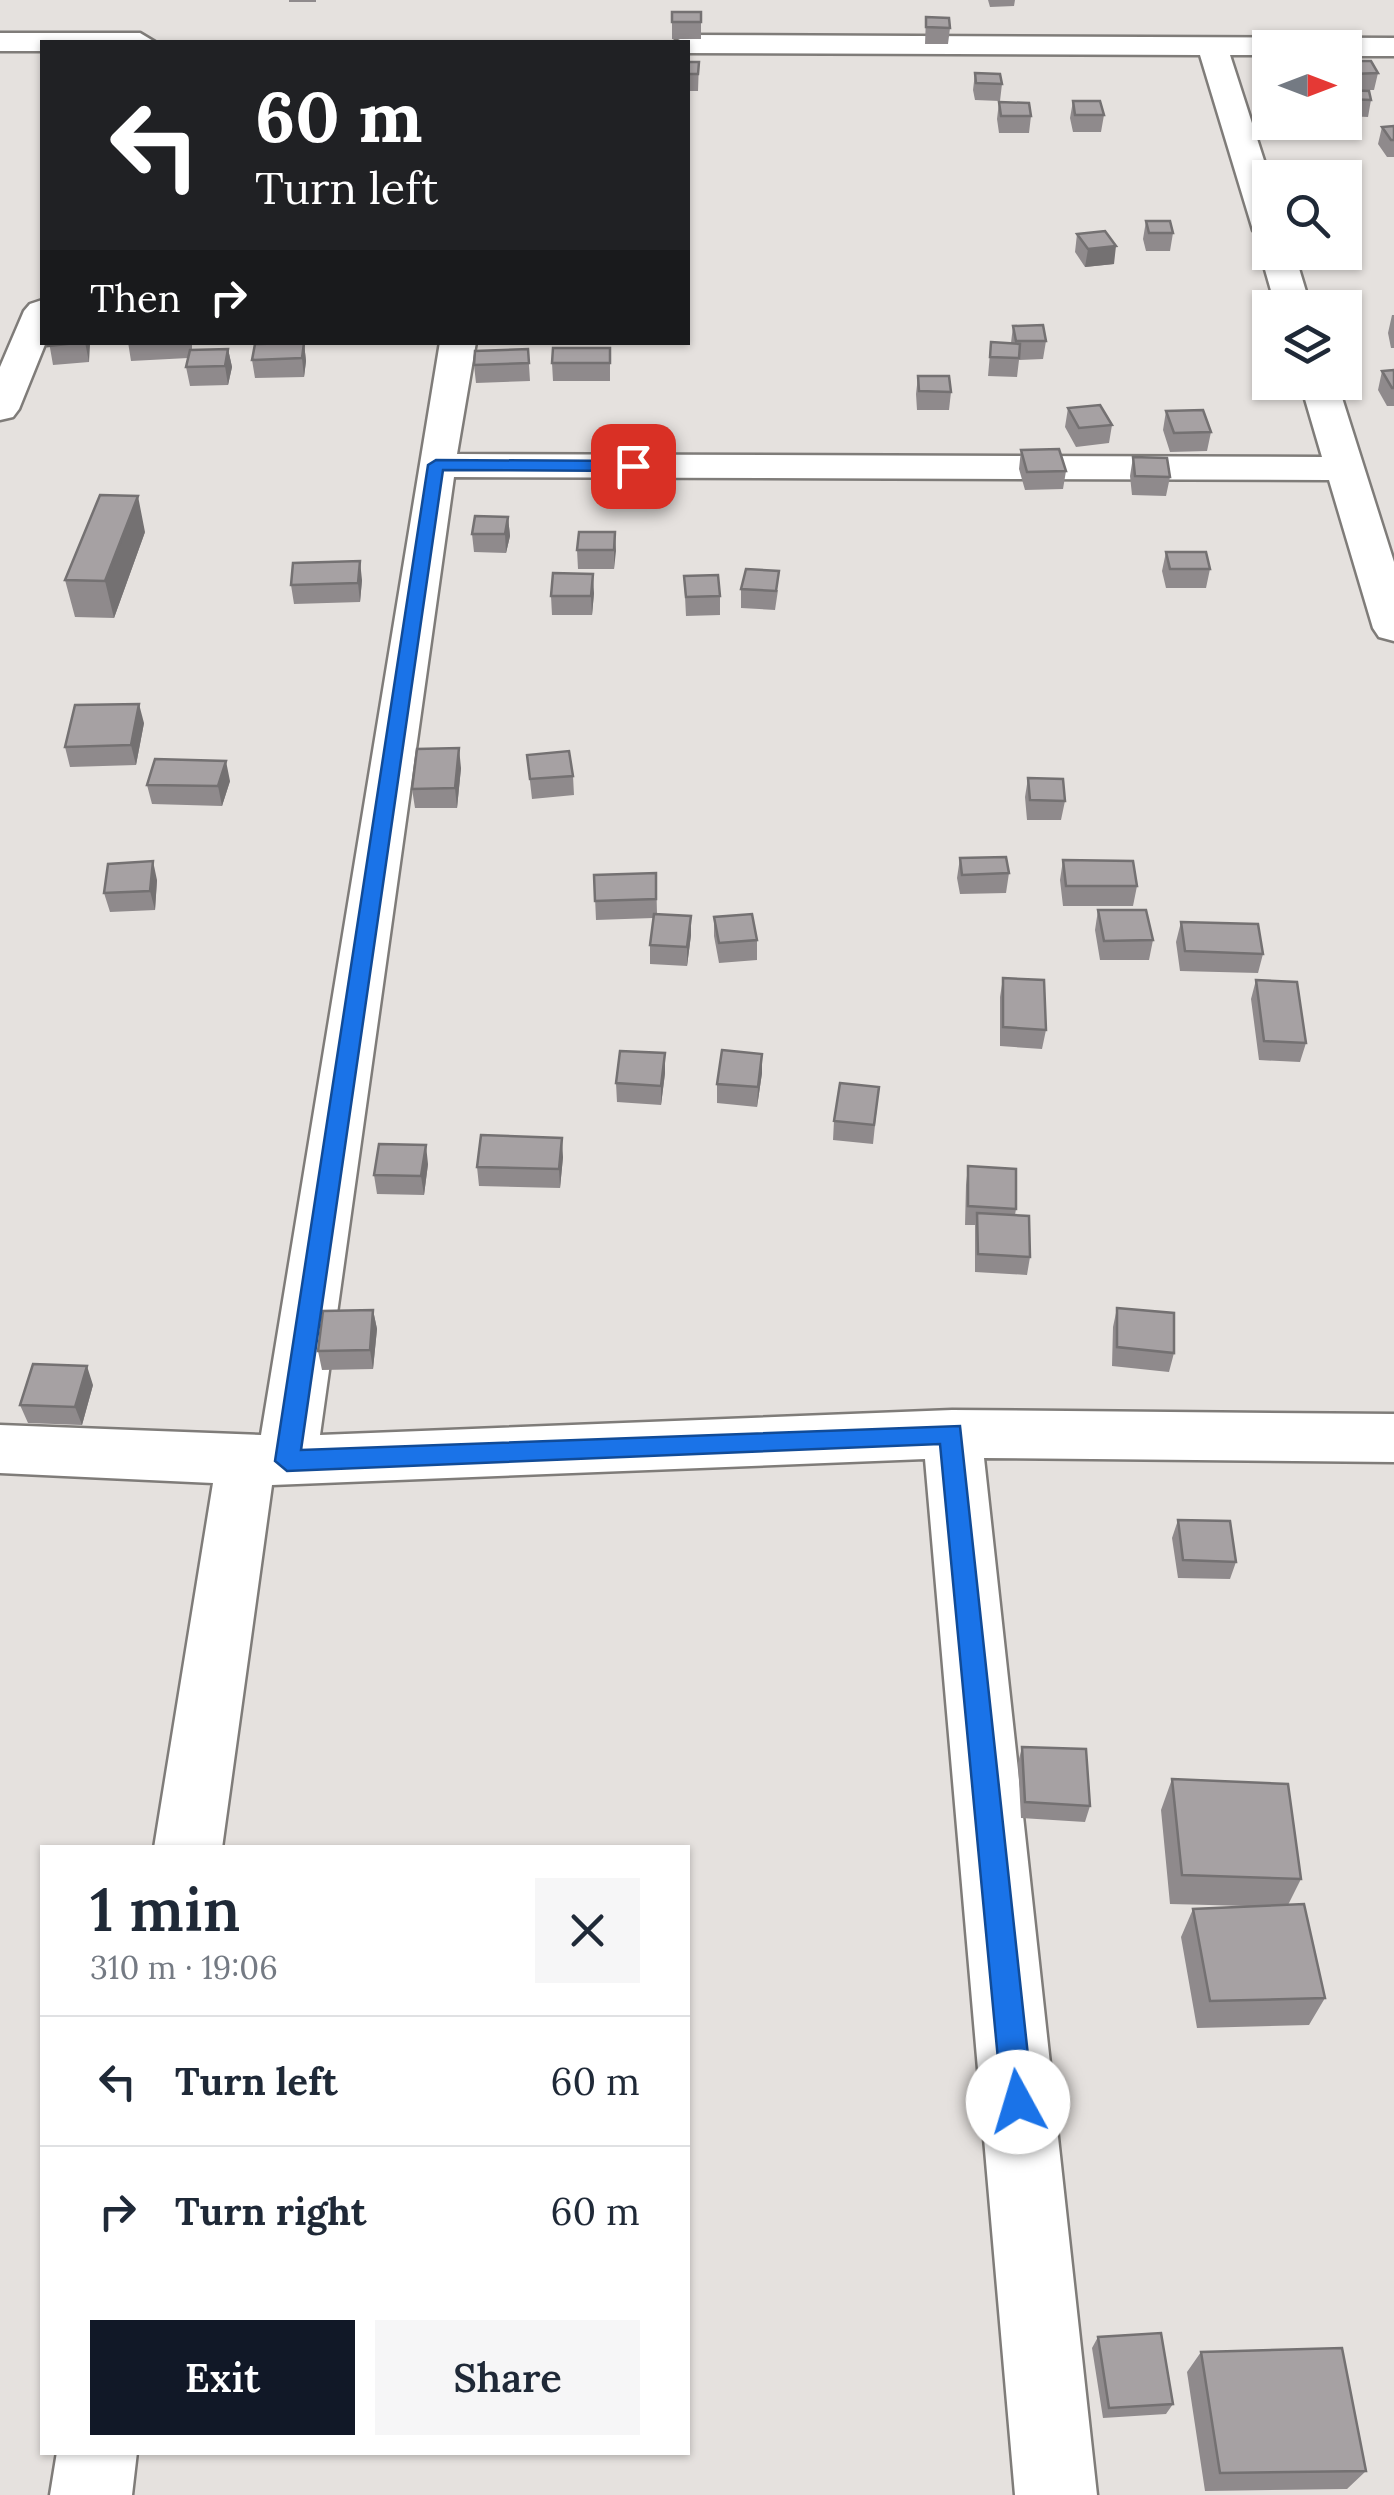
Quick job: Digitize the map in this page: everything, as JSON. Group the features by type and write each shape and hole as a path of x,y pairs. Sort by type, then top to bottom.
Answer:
{"street":[{"path":"0,42 40,42"},
{"path":"690,44 1394,47"},
{"path":"1212,46 1252,173"},
{"path":"0,409 40,316"},
{"path":"189,1845 267,1461 457,345"},
{"path":"1323,400 1394,628"},
{"path":"436,465 1344,468"},
{"path":"952,1434 1056,2495"},
{"path":"0,1450 267,1461 952,1434 1394,1438"},
{"path":"91,2495 97,2455"}],"building":[{"path":"672,12 701,12 701,22 672,22"},
{"path":"926,17 949,18 950,28 926,27"},
{"path":"1362,61 1371,61 1378,73 1362,74"},
{"path":"690,62 699,62 698,74 690,74"},
{"path":"975,73 1000,74 1002,84 976,83"},
{"path":"1362,91 1369,91 1371,100 1362,100"},
{"path":"1073,101 1100,101 1104,115 1075,115"},
{"path":"999,102 1029,103 1031,116 1001,116"},
{"path":"1394,126 1394,140 1391,140 1382,127"},
{"path":"1146,221 1170,221 1173,233 1149,233"},
{"path":"1105,231 1116,246 1088,249 1077,234"},
{"path":"1043,325 1046,341 1016,341 1013,326"},
{"path":"991,342 1020,344 1019,358 990,357"},
{"path":"255,345 304,345 302,358 252,360"},
{"path":"553,348 610,348 610,363 552,363"},
{"path":"228,349 225,366 186,367 190,350"},
{"path":"528,349 529,363 474,365 475,351"},
{"path":"1394,370 1394,388 1392,388 1382,371"},
{"path":"918,376 949,376 951,392 919,391"},
{"path":"1100,405 1112,425 1079,428 1068,408"},
{"path":"1203,410 1211,432 1174,433 1166,411"},
{"path":"1059,449 1066,471 1027,472 1021,450"},
{"path":"1133,457 1167,458 1170,477 1135,476"},
{"path":"100,495 138,496 105,581 65,580"},
{"path":"475,516 508,517 505,534 472,534"},
{"path":"579,532 615,532 614,550 577,550"},
{"path":"1166,552 1206,552 1210,569 1170,569"},
{"path":"360,561 358,583 291,585 293,563"},
{"path":"746,569 779,571 776,591 741,589"},
{"path":"553,573 593,574 591,596 551,596"},
{"path":"718,575 720,596 686,597 684,576"},
{"path":"139,704 131,745 65,747 75,705"},
{"path":"459,748 455,788 412,789 417,749"},
{"path":"569,751 573,776 530,779 527,755"},
{"path":"155,759 226,761 218,786 147,785"},
{"path":"1028,778 1063,779 1065,801 1030,800"},
{"path":"1006,857 1009,873 962,875 960,858"},
{"path":"1063,860 1133,861 1137,886 1066,886"},
{"path":"153,861 150,891 104,893 108,864"},
{"path":"656,873 656,899 595,901 594,875"},
{"path":"1098,910 1146,910 1153,940 1104,941"},
{"path":"654,914 691,916 687,947 650,945"},
{"path":"752,914 757,940 719,943 714,917"},
{"path":"1181,922 1258,924 1263,954 1185,951"},
{"path":"1003,978 1044,980 1046,1030 1003,1027"},
{"path":"1256,980 1297,982 1306,1043 1264,1041"},
{"path":"722,1050 762,1054 758,1087 717,1084"},
{"path":"620,1051 665,1053 661,1086 616,1083"},
{"path":"840,1083 879,1087 874,1125 834,1121"},
{"path":"481,1135 562,1138 559,1169 477,1167"},
{"path":"379,1144 426,1145 421,1176 374,1175"},
{"path":"968,1166 1016,1169 1016,1209 968,1206"},
{"path":"977,1213 1029,1216 1030,1257 978,1254"},
{"path":"1117,1308 1174,1313 1174,1353 1117,1347"},
{"path":"373,1310 370,1350 318,1351 323,1311"},
{"path":"33,1364 87,1366 75,1407 20,1405"},
{"path":"1178,1520 1230,1521 1236,1562 1183,1560"},
{"path":"1022,1747 1086,1749 1090,1806 1025,1802"},
{"path":"1172,1779 1288,1784 1301,1879 1182,1875"},
{"path":"1304,1904 1325,1998 1210,2001 1193,1909"},
{"path":"1161,2333 1173,2404 1109,2408 1098,2337"},
{"path":"1342,2348 1366,2471 1220,2473 1201,2352"}],"route":[{"path":"633,466 436,465 287,1461 952,1434 1018,2102"}]}
